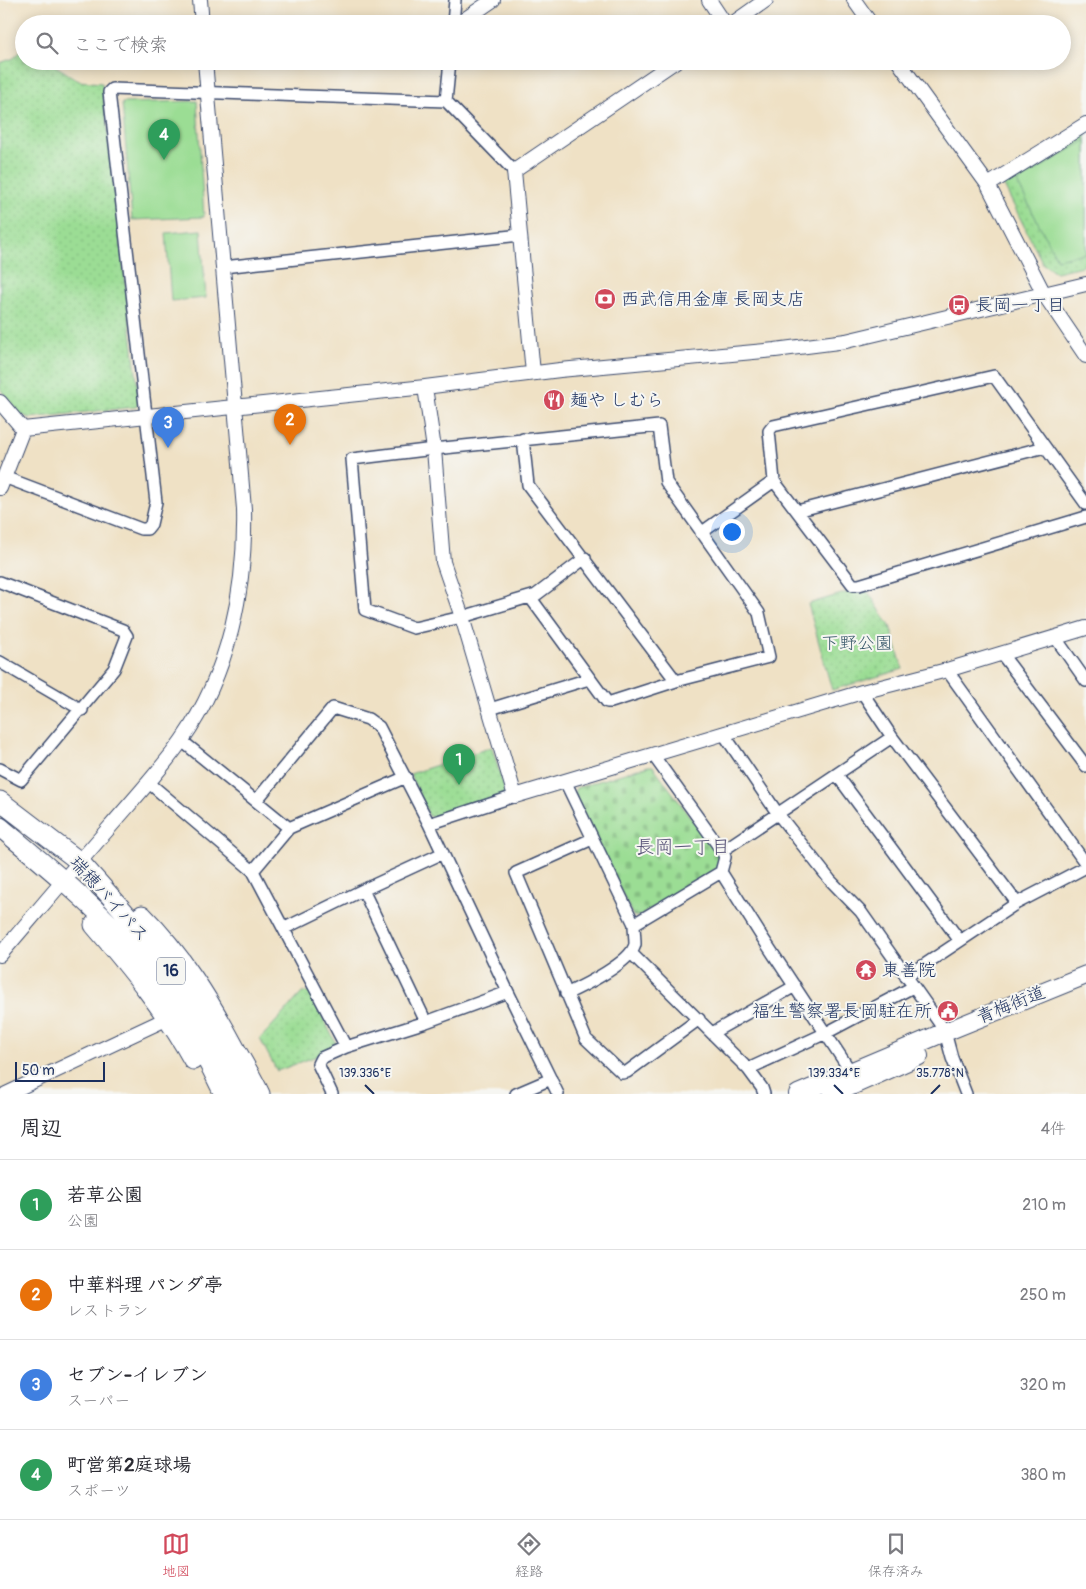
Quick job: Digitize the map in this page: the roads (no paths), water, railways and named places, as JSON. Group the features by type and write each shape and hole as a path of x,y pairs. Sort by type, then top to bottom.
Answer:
{"highway":[{"name":"瑞穂バイパス","path":"0,801 80,862 142,932 167,965 216,1043 242,1094"},
{"name":"瑞穂バイパス","path":"0,827 64,881 126,941 179,1010 203,1051 224,1094"},
{"path":"80,862 118,890 174,950 208,1000 260,1094"},
{"path":"64,881 81,909 146,989 183,1042 211,1094"}],"main road":[{"name":"青梅街道","path":"833,1094 946,1037 1086,975"},
{"name":"青梅街道","path":"798,1094 946,1037 1086,988"}],"street":[{"path":"200,0 201,15"},
{"path":"454,15 456,0"},
{"path":"471,15 493,0"},
{"path":"709,0 719,15"},
{"path":"745,15 766,0"},
{"path":"854,0 865,15"},
{"path":"0,955 182,741 208,694 227,647 234,620 244,557 244,509 206,70"},
{"path":"446,101 449,70"},
{"path":"514,171 663,70"},
{"path":"905,70 988,185 1044,294 1086,356"},
{"path":"23,429 5,458 2,482 141,529 147,529 151,524 156,502 109,92 112,89 446,101 514,171 533,373"},
{"path":"988,185 1086,124"},
{"path":"223,267 520,235"},
{"path":"23,429 846,341 1086,284"},
{"path":"1086,504 994,376 773,426 769,431 774,481 853,585 859,585 1086,517"},
{"path":"425,387 434,448 443,562 462,617 515,796"},
{"path":"0,402 23,429"},
{"path":"530,597 604,699 611,702 676,681 769,657 758,613 666,482 659,426 434,448 352,459 365,610 414,628 462,617 536,595 585,558"},
{"path":"523,439 528,485 676,681"},
{"path":"797,510 1045,447"},
{"path":"701,533 774,481"},
{"path":"0,582 126,632 127,636 114,669 82,710 21,780 0,769"},
{"path":"430,824 515,796 723,733 862,692 947,670 1086,628"},
{"path":"1055,637 1086,681"},
{"path":"1001,653 1086,766"},
{"path":"0,662 82,710"},
{"path":"748,1069 826,1033 910,982 960,941 1017,903 1086,866 947,670"},
{"path":"490,709 589,679"},
{"path":"862,692 892,737 1017,903"},
{"path":"256,801 333,708 368,719 379,726 430,824 558,1094"},
{"path":"723,733 778,814 830,880 861,912 910,982 946,1037 966,1094"},
{"path":"722,851 892,737"},
{"path":"182,741 289,828"},
{"path":"634,924 721,872 725,857 653,755"},
{"path":"837,774 960,941"},
{"path":"253,871 289,828 406,777"},
{"path":"565,781 634,924 634,944 631,953 593,982 566,994"},
{"path":"148,782 253,871 285,928 346,1047"},
{"path":"592,839 516,873 586,1039 622,1073 699,1019"},
{"path":"285,928 443,853"},
{"path":"721,872 851,1072"},
{"path":"363,890 426,1022"},
{"path":"631,953 748,1069 762,1088 764,1094"},
{"path":"712,1032 795,986"},
{"path":"332,1094 318,1064 321,1058 346,1047 426,1022 508,992"},
{"path":"6,1094 166,1019"},
{"path":"516,1094 551,1079"}],"place":[{"name":"町営第2庭球場","path":"164,160"},
{"name":"西武信用金庫 長岡支店","path":"605,299"},
{"name":"長岡一丁目","path":"959,305"},
{"name":"麺や しむら","path":"554,400"},
{"name":"中華料理 パンダ亭","path":"290,445"},
{"name":"セブン-イレブン","path":"168,448"},
{"name":"若草公園","path":"459,785"},
{"name":"東善院","path":"866,970"},
{"name":"福生警察署長岡駐在所","path":"948,1011"}],"district":[{"name":"長岡一丁目","path":"683,847"}],"park label":[{"name":"下野公園","path":"857,643"}]}
